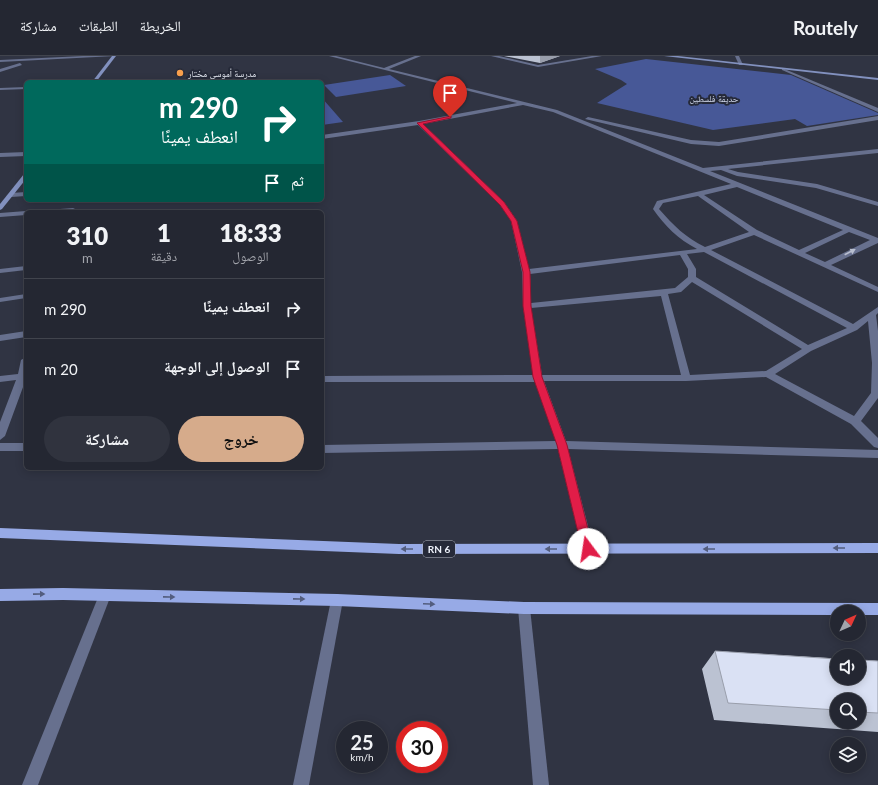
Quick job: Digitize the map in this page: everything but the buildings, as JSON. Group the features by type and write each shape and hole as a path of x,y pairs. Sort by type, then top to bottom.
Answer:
{"main road":[{"path":"95,80 113,56"},
{"path":"666,56 878,79"},
{"path":"0,208 24,178"},
{"name":"RN 6","path":"0,533 399,549 878,548"},
{"path":"0,595 105,595 337,600 524,608 878,609"}],"street":[{"path":"0,62 6,56"},
{"path":"0,71 41,56"},
{"path":"0,62 113,56"},
{"path":"331,56 555,111 691,142 719,144 878,118"},
{"path":"341,58 347,56"},
{"path":"385,69 419,56"},
{"path":"493,56 538,66 600,56"},
{"path":"737,56 741,64"},
{"path":"784,69 878,110"},
{"path":"0,89 24,88"},
{"path":"324,137 419,123 526,103"},
{"path":"555,111 736,185 877,240"},
{"path":"419,123 502,203 514,221 526,272 527,306 538,377 562,445 588,549"},
{"path":"701,170 878,151"},
{"path":"0,155 24,154"},
{"path":"720,168 737,174 817,186 878,204"},
{"path":"736,185 660,201 656,209 673,229 704,250 854,328"},
{"path":"11,195 24,194"},
{"path":"699,194 754,232 878,290"},
{"path":"0,215 24,213"},
{"path":"799,253 850,229"},
{"path":"526,272 704,250 754,232"},
{"path":"825,265 877,240"},
{"path":"527,306 664,293 678,290 692,278 692,269 683,253"},
{"path":"0,271 24,268"},
{"path":"692,278 808,349"},
{"path":"664,293 686,378"},
{"path":"0,300 24,296"},
{"path":"324,379 538,377 686,378 768,374 808,349 854,328 875,312"},
{"path":"855,421 877,394 875,312"},
{"path":"0,338 24,334"},
{"path":"768,374 855,421 878,444"},
{"path":"0,379 24,376 0,436"},
{"path":"324,449 562,445 878,454"},
{"path":"0,447 24,447"},
{"path":"30,785 105,595"},
{"path":"301,785 337,600"},
{"path":"524,608 540,785"}],"green space":[{"name":"حديقة فلسطين","path":"646,59 791,75 878,113 878,115 807,126 795,119 713,130 597,103 627,84 595,69"},
{"path":"390,75 406,86 336,97 324,85"},
{"path":"324,100 343,122 324,125"}],"place":[{"name":"مدرسة أموسى مختار","path":"180,73"}],"route":[{"path":"450,117 419,123 502,203 514,221 526,272 527,306 538,377 562,445 588,549"}]}
